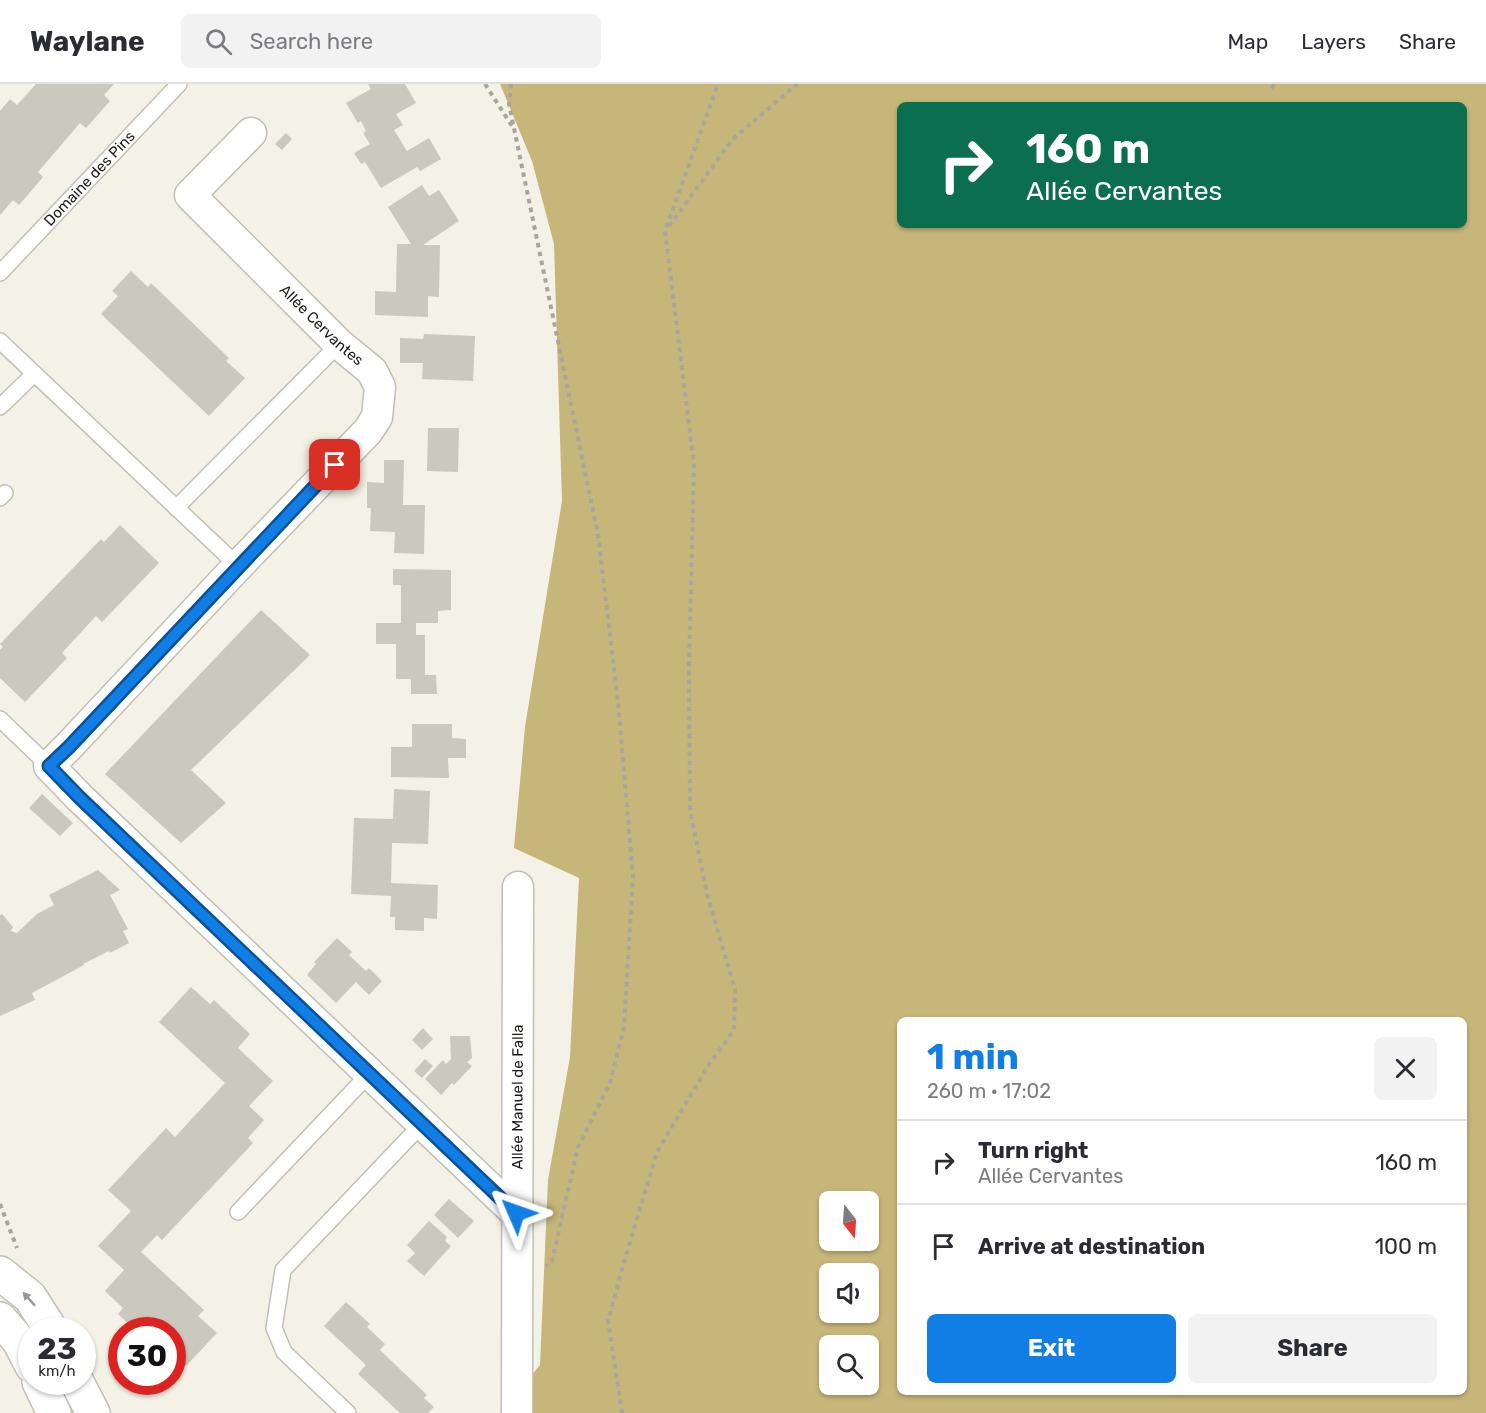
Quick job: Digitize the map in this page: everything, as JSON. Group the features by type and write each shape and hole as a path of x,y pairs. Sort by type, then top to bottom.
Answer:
{"street":[{"name":"Allée Cervantes","path":"49,766 368,431 377,417 380,387 372,371 339,344 190,195 251,133"},
{"path":"49,766 516,1213"},
{"name":"Allée Manuel de Falla","path":"517,1413 518,887"},
{"path":"10,1264 43,1317"},
{"path":"0,1319 18,1340"},
{"path":"45,1395 54,1413"},
{"path":"84,1395 93,1413"}],"lane":[{"name":"Domaine des Pins","path":"0,273 179,84"},
{"path":"176,508 339,344"},
{"path":"3,350 34,374 238,566"},
{"path":"0,407 34,374"},
{"path":"0,719 49,766"},
{"path":"238,1212 369,1074"},
{"path":"348,1413 284,1352 274,1328 283,1270 422,1124"}],"path":[{"path":"485,84 515,130"},
{"path":"511,84 509,104 598,535 618,702 633,877 624,1027 610,1083 578,1147 552,1261 539,1273 517,1278"},
{"path":"622,1413 608,1321 627,1252 657,1152 708,1066 734,1030 735,990 707,894 690,810 689,666 694,465 665,231 718,84"},
{"path":"665,231 733,139 797,84"},
{"path":"0,1204 10,1264"}],"shaded area":[{"path":"500,84 1486,84 1486,1413 500,1413 540,1365 548,1180 570,1057 579,878 514,848 525,727 562,501 554,244 532,161"}],"building":[{"path":"36,84 114,84 104,95 110,101 86,128 80,123 38,172 43,177 19,205 13,200 0,215 0,111 10,99 17,105"},
{"path":"368,84 405,84 416,103 396,114 403,125 394,130 407,151 429,138 441,159 420,171 417,167 381,188 365,162 361,164 354,153 370,144 363,133 366,131 361,121 358,123 346,103 371,89"},
{"path":"286,133 292,139 282,150 275,144"},
{"path":"422,185 429,196 439,190 459,221 423,245 440,245 439,297 428,296 428,317 375,315 375,291 396,292 397,244 411,244 388,207"},
{"path":"131,271 148,287 151,283 229,358 226,361 245,378 209,416 101,314 118,296 112,291"},
{"path":"424,334 475,336 473,381 422,379 423,363 400,363 400,338 423,339"},
{"path":"428,428 459,428 458,472 427,471"},
{"path":"384,460 404,460 403,505 425,505 424,554 394,553 395,532 370,531 371,508 367,508 367,482 384,483"},
{"path":"120,525 159,563 102,622 96,616 62,653 67,658 25,702 0,678 0,650 3,647 0,644 101,539 104,542"},
{"path":"393,569 451,570 451,610 438,611 438,623 416,623 416,635 425,635 425,675 436,675 437,694 411,694 411,679 396,679 396,644 376,644 376,623 401,623 401,585 393,585"},
{"path":"261,610 310,655 191,770 226,803 181,843 105,774"},
{"path":"412,724 452,724 452,738 466,739 466,758 448,758 449,778 391,777 391,747 412,747"},
{"path":"394,789 430,791 428,844 392,843 391,883 438,885 437,919 424,918 424,931 395,930 395,917 390,917 391,896 351,894 354,818 393,819"},
{"path":"42,794 73,823 60,836 29,808"},
{"path":"98,870 120,890 110,895 128,929 123,931 129,943 83,964 32,993 35,1000 0,1016 0,915 2,914 13,927 11,931 17,933 37,914 54,905 49,895"},
{"path":"337,938 352,952 349,955 366,971 369,968 382,981 369,995 356,982 336,1003 307,975 316,964 314,962"},
{"path":"191,987 210,1004 214,1000 250,1034 238,1048 273,1081 249,1106 264,1120 248,1138 253,1143 162,1240 157,1235 141,1252 204,1310 198,1316 217,1333 186,1366 186,1317 121,1317 118,1314 123,1308 105,1291 124,1270 98,1246 131,1211 108,1190 166,1128 175,1137 225,1083 159,1022"},
{"path":"423,1028 433,1039 422,1050 412,1040"},
{"path":"450,1036 470,1036 472,1058 467,1062 472,1066 441,1095 425,1079 443,1060 446,1064 451,1059"},
{"path":"425,1059 433,1066 422,1078 414,1071"},
{"path":"449,1199 474,1221 458,1238 434,1215"},
{"path":"429,1221 447,1237 445,1241 451,1246 424,1276 407,1261 415,1253 407,1245"},
{"path":"346,1302 370,1324 367,1327 385,1344 380,1350 427,1395 424,1398 434,1407 428,1413 400,1413 358,1374 366,1365 324,1326"}],"route":[{"path":"335,465 49,766 516,1213"}]}
